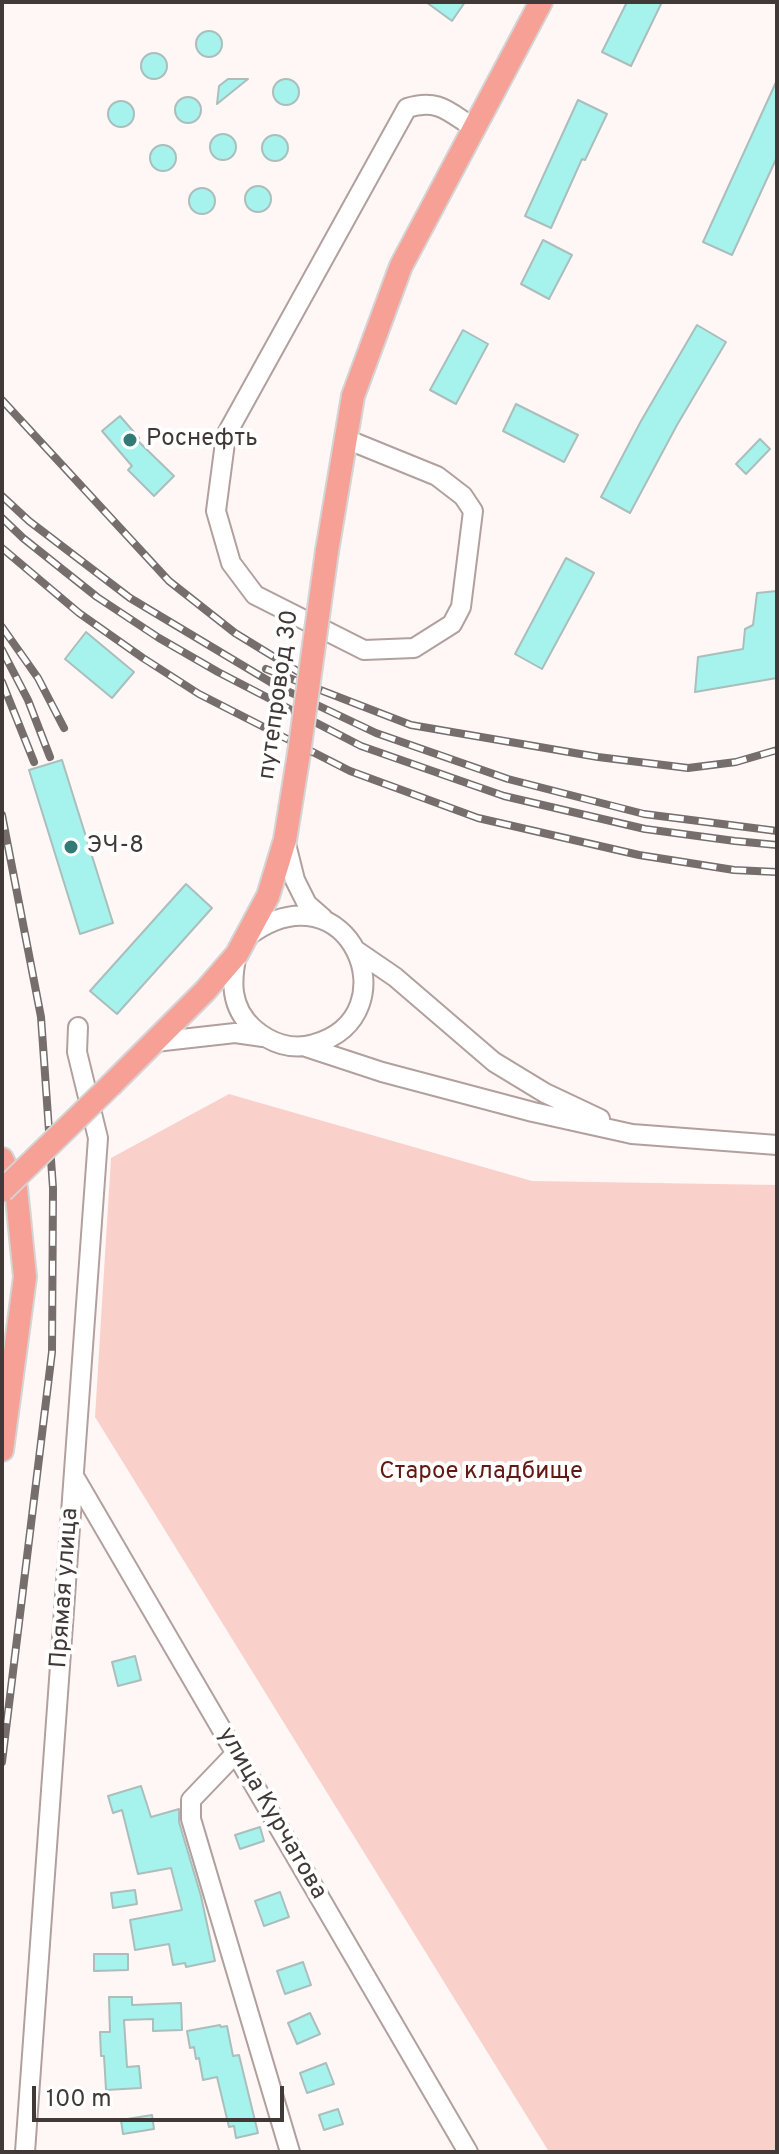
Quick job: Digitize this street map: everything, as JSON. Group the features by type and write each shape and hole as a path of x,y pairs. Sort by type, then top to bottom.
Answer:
{"main road":[{"name":"путепровод 30","path":"2,1191 205,991 242,946 268,896 285,840 353,396 401,266 541,2"},
{"path":"2,1159 16,1188 25,1277 2,1450"}],"street":[{"path":"346,439 437,476 463,496 473,511 461,607 452,624 414,648 364,650 255,595 231,563 216,511 226,435 407,108 423,103 440,105 474,128"},
{"path":"285,840 295,880 307,904 343,933 357,951 395,977 494,1062 545,1093 632,1134"},
{"path":"263,1037 245,1021 235,1000 232,977 242,946 264,924 284,916 305,915 325,920"},
{"path":"306,1047 326,1041 344,1029 357,1012 363,992 363,971 357,951"},
{"name":"Прямая улица","path":"25,2152 98,1138 77,1052 78,1027"},
{"path":"155,1042 235,1033 263,1037 284,1046 306,1047 382,1072 533,1112 632,1134 777,1145"},
{"name":"улица Курчатова","path":"74,1476 468,2152"},
{"path":"236,1753 191,1800 191,1819 290,2152"}],"green space":[{"name":"Старое кладбище","path":"229,1094 532,1181 777,1185 777,2152 549,2152 95,1417 111,1158"}],"building":[{"path":"426,2 465,2 452,21"},
{"path":"627,2 662,2 631,66 602,52"},
{"path":"209,31 218,35 222,44 218,53 209,57 200,53 196,44 200,35"},
{"path":"154,53 163,57 167,66 163,75 154,79 145,75 141,66 145,57"},
{"path":"228,79 248,79 217,104 219,86"},
{"path":"286,79 295,83 299,92 295,101 286,105 277,101 273,92 277,83"},
{"path":"777,80 777,157 732,255 703,242"},
{"path":"188,97 197,101 201,110 197,119 188,123 179,119 175,110 179,101"},
{"path":"578,100 607,114 585,160 582,159 551,228 525,216"},
{"path":"121,101 130,105 134,114 130,123 121,127 112,123 108,114 112,105"},
{"path":"223,134 232,138 236,147 232,156 223,160 214,156 210,147 214,138"},
{"path":"275,135 284,139 288,148 284,157 275,161 266,157 262,148 266,139"},
{"path":"163,145 172,149 176,158 172,167 163,171 154,167 150,158 154,149"},
{"path":"258,186 267,190 271,199 267,208 258,212 249,208 245,199 249,190"},
{"path":"202,188 211,192 215,201 211,210 202,214 193,210 189,201 193,192"},
{"path":"543,240 572,255 549,299 521,284"},
{"path":"697,325 726,342 630,513 601,497"},
{"path":"463,330 488,344 456,404 430,390"},
{"path":"516,404 578,435 564,462 503,431"},
{"path":"120,416 139,438 137,440 174,476 154,496 128,470 132,466 102,431"},
{"path":"760,439 770,449 746,474 736,464"},
{"path":"566,558 594,573 542,669 515,654"},
{"path":"777,591 777,678 695,692 698,657 743,649 745,629 753,625 757,593"},
{"path":"86,632 134,672 112,698 65,659"},
{"name":"ЭЧ-8","path":"62,760 113,923 80,934 29,770"},
{"path":"186,884 212,908 117,1014 90,991"},
{"path":"135,1656 141,1680 118,1686 112,1662"},
{"path":"141,1786 151,1817 179,1809 179,1822 201,1896 215,1961 186,1967 185,1963 173,1965 169,1944 135,1950 130,1920 182,1910 171,1868 138,1874 122,1810 113,1813 108,1796"},
{"path":"260,1827 264,1841 240,1849 235,1835"},
{"path":"135,1890 137,1904 113,1908 111,1893"},
{"path":"280,1892 289,1917 264,1926 255,1901"},
{"path":"94,1954 128,1954 128,1970 94,1971"},
{"path":"303,1962 311,1985 285,1994 277,1971"},
{"path":"109,1997 132,1997 132,2005 181,2003 182,2030 153,2031 153,2019 124,2020 127,2067 139,2066 141,2088 106,2090 100,2032 110,2032"},
{"path":"310,2013 320,2034 297,2044 288,2023"},
{"path":"227,2026 233,2056 239,2055 258,2133 236,2138 234,2126 229,2127 217,2077 203,2080 199,2058 196,2059 194,2047 190,2048 187,2031"},
{"path":"326,2063 334,2084 307,2093 300,2073"},
{"path":"338,2109 343,2124 324,2130 319,2115"},
{"path":"152,2115 154,2129 123,2134 121,2120"}],"railway":[{"path":"2,400 169,581 235,633 302,674"},
{"path":"2,496 29,521 130,598 277,686 376,733 508,779 644,814 777,831"},
{"path":"2,518 97,597 159,638 361,746 504,796 645,829 777,845"},
{"path":"2,548 79,613 199,694 350,771 478,818 639,855 734,870 777,872"},
{"path":"2,627 38,678 64,728"},
{"path":"2,650 28,700 50,757"},
{"path":"266,669 411,725 598,757 688,768 736,762 777,750"},
{"path":"2,682 34,762"},
{"path":"2,815 41,1017 53,1188 52,1352 2,1762"}],"place":[{"name":"Роснефть","path":"130,440"},
{"name":"ЭЧ-8","path":"71,847"}]}
